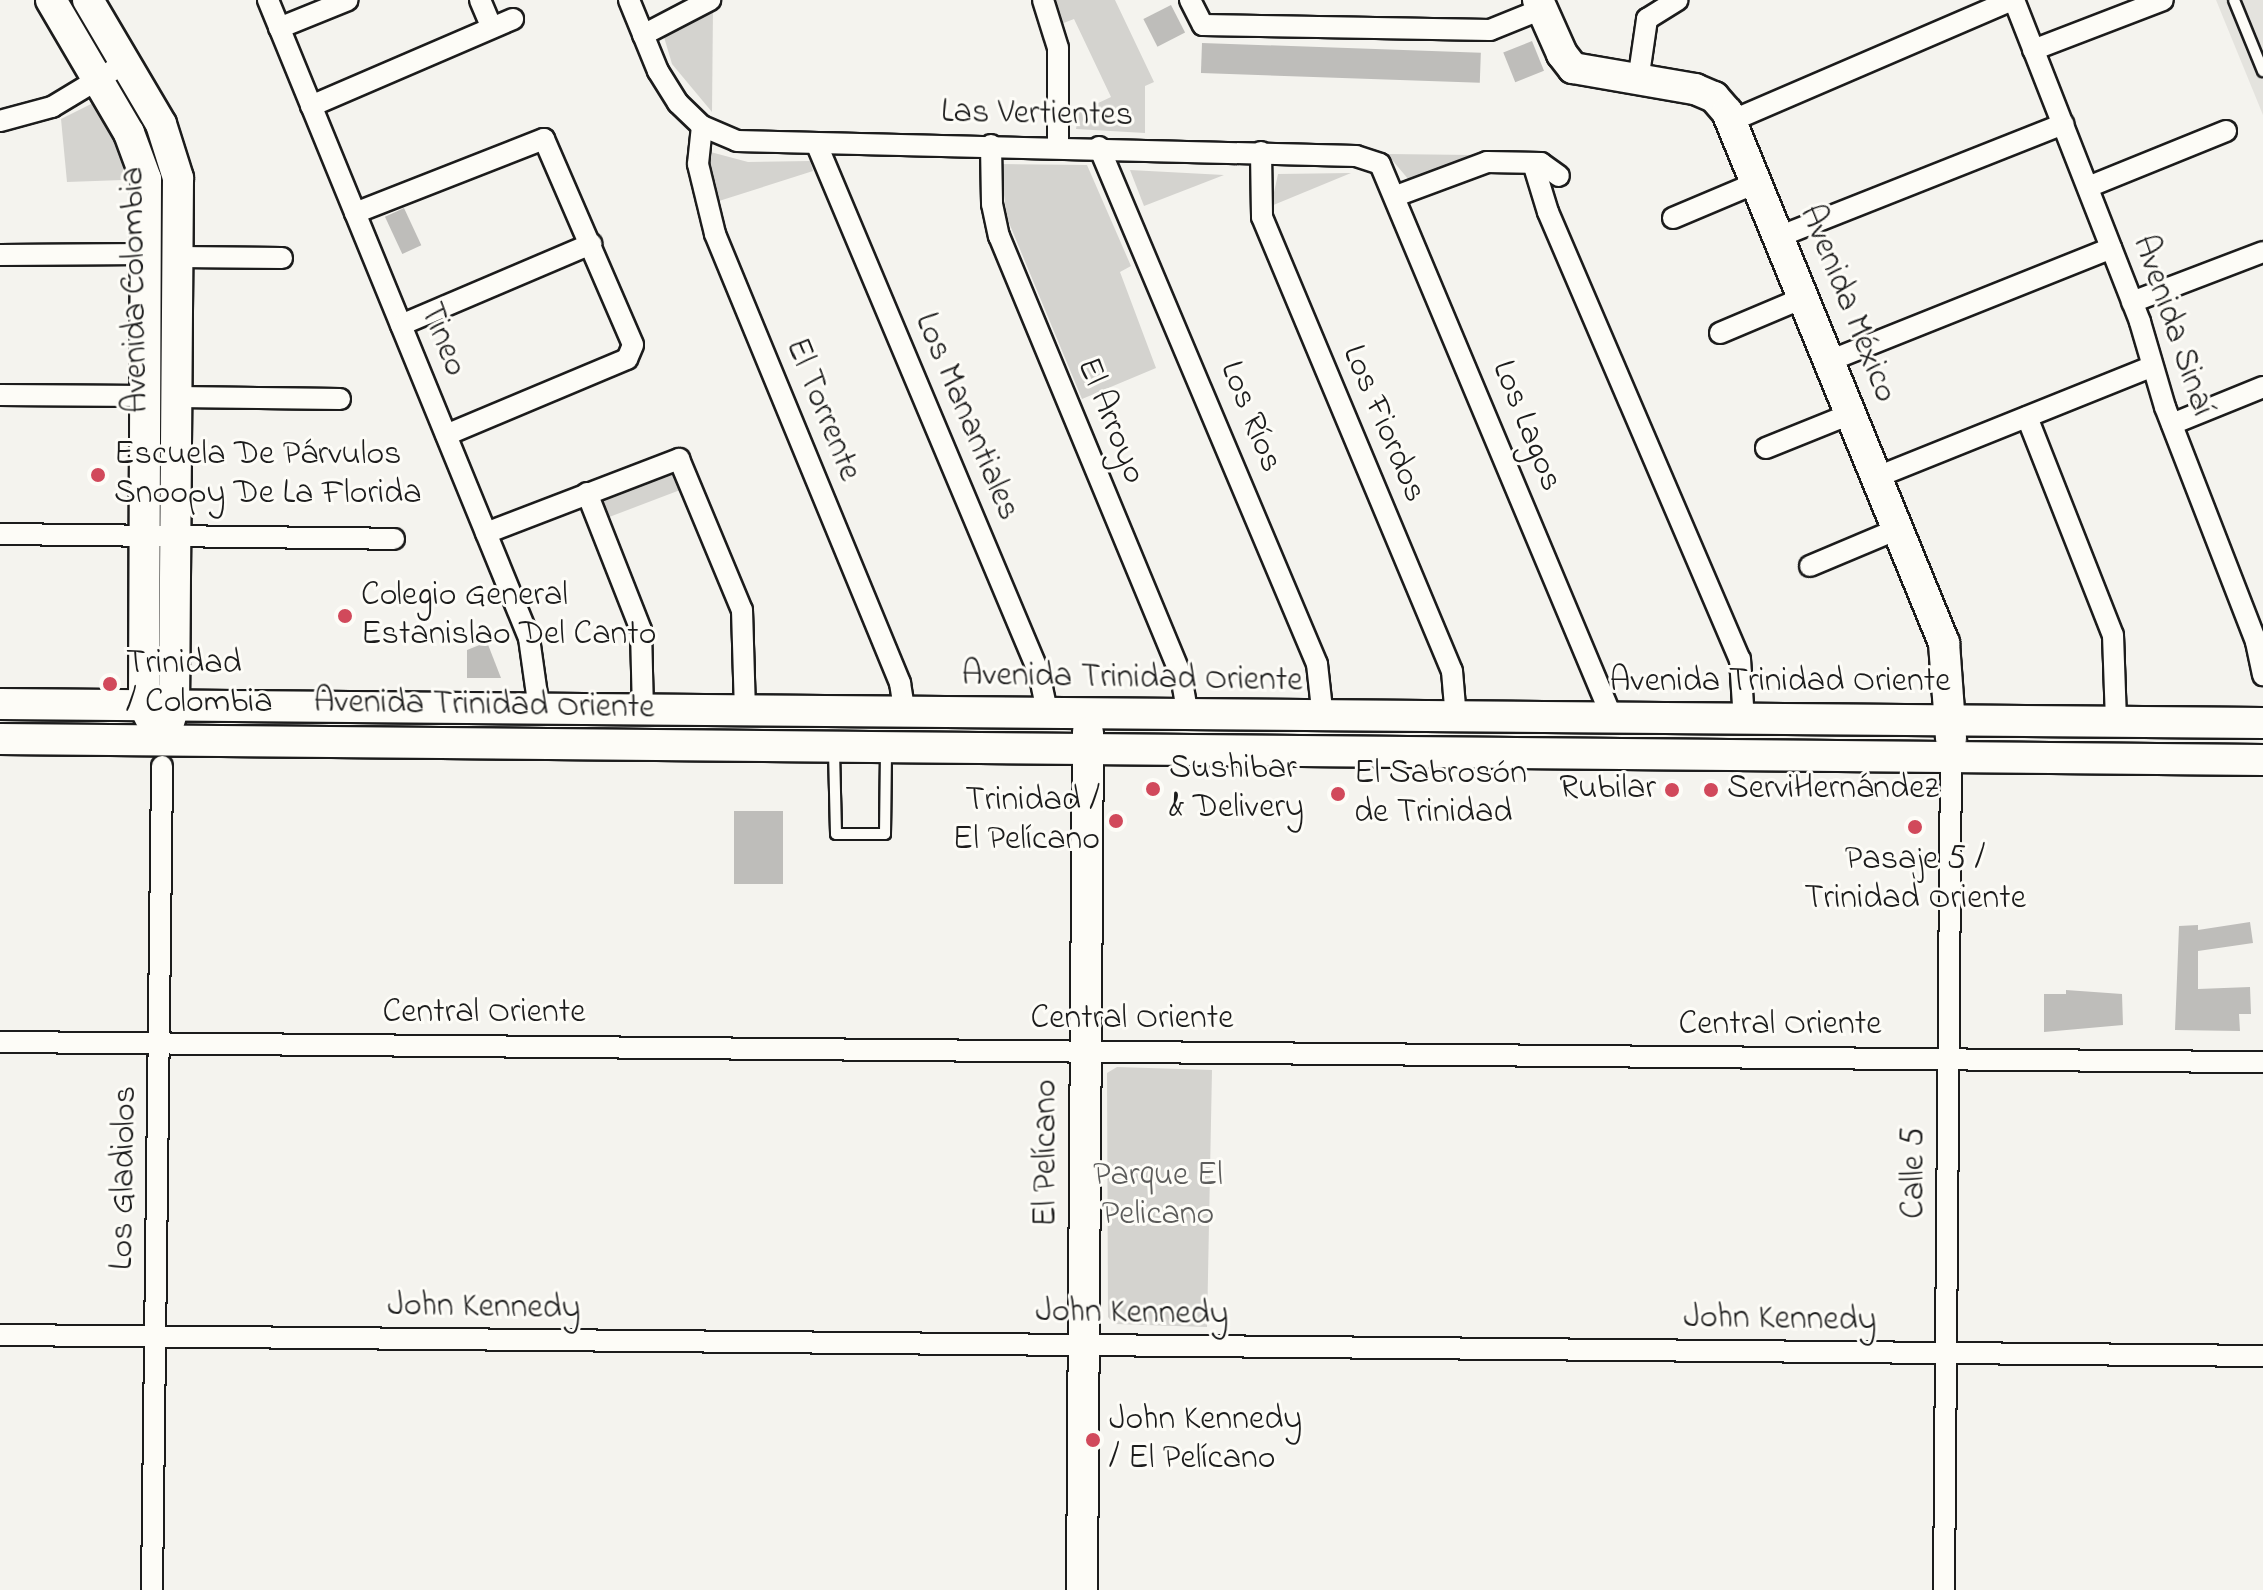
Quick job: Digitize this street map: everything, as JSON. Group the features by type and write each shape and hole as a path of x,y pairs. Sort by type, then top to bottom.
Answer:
{"main road":[{"name":"Avenida Colombia","path":"51,0 143,166 147,254 144,706 163,754"},
{"name":"Avenida Colombia","path":"88,0 174,156 178,257 174,706 163,754"},
{"name":"Avenida México","path":"1540,4 1573,68 1705,92 1722,104 1944,643 1951,757"},
{"name":"Avenida Trinidad Oriente","path":"0,704 1088,717 2263,723"},
{"name":"El Pelícano","path":"1082,1590 1088,717"},
{"name":"Avenida Trinidad Oriente","path":"0,739 163,754 834,747 2263,760"}],"street":[{"name":"Tineo","path":"268,0 533,650 539,709"},
{"path":"279,28 348,0"},
{"path":"480,0 492,28"},
{"path":"629,0 667,88 702,126"},
{"path":"643,35 710,0"},
{"path":"1043,0 1058,48 1058,145"},
{"path":"1190,0 1203,25 1490,30 1540,4"},
{"path":"1638,81 1647,19 1678,0"},
{"path":"1731,121 2013,0"},
{"name":"Avenida Sinaí","path":"2013,0 2132,302 2172,424 2256,642 2263,675"},
{"path":"2033,50 2163,0"},
{"path":"311,106 513,19"},
{"path":"0,121 52,107 125,63"},
{"path":"1778,237 2063,124"},
{"name":"Las Vertientes","path":"702,126 756,144 1058,145 1261,152 1374,160"},
{"name":"El Torrente","path":"702,126 698,164 715,234 900,683 905,714"},
{"path":"2088,187 2226,131"},
{"path":"355,213 544,139 591,244 633,354 446,435"},
{"name":"Los Manantiales","path":"817,145 1039,673 1048,716"},
{"name":"El Arroyo","path":"991,145 992,204 999,236 1181,675 1188,717"},
{"name":"Los Ríos","path":"1099,147 1317,664 1323,718"},
{"name":"Los Fiordos","path":"1261,152 1262,217 1452,671 1456,719"},
{"name":"Los Lagos","path":"1374,160 1396,196 1613,720"},
{"path":"1396,196 1487,162 1533,163 1559,176"},
{"path":"1533,163 1548,212 1740,659 1744,721"},
{"path":"1673,218 1756,183"},
{"path":"401,325 591,244"},
{"path":"1829,361 2111,248"},
{"path":"2132,302 2263,252"},
{"path":"0,255 147,254"},
{"path":"178,257 282,258"},
{"path":"1720,333 1803,298"},
{"path":"1877,477 2153,366"},
{"path":"2172,424 2263,387"},
{"path":"0,395 146,396"},
{"path":"177,397 340,399"},
{"path":"1766,448 1850,414"},
{"path":"2027,417 2115,643 2116,722"},
{"path":"486,533 679,459 742,610 745,712"},
{"path":"587,493 641,630 643,711"},
{"path":"1810,566 1898,529"},
{"path":"0,534 394,539"},
{"name":"Los Gladiolos","path":"152,1590 163,754"},
{"name":"Calle 5","path":"1944,1590 1951,757"},
{"name":"Central Oriente","path":"0,1042 2263,1062"},
{"name":"John Kennedy","path":"0,1335 2263,1356"}],"lane":[{"path":"2234,0 2263,71"},
{"path":"834,747 836,834 885,834 886,748"}],"shaded area":[{"path":"2216,0 2263,0 2263,115"}],"green space":[{"path":"1049,0 1115,0 1154,82 1145,86 1145,133 1076,129 1079,112 1111,97 1074,19 1061,24"},
{"path":"713,8 712,112 672,64 664,37"},
{"path":"93,103 123,157 123,180 67,182 61,119"},
{"path":"703,150 748,162 810,161 813,171 719,201"},
{"path":"1387,154 1474,155 1409,180"},
{"path":"1000,164 1087,165 1131,266 1120,272 1156,368 1082,399 1007,218"},
{"path":"1130,170 1224,175 1144,206"},
{"path":"1351,173 1271,206 1278,174"},
{"path":"669,466 688,487 604,519 598,500"},
{"name":"Parque El Pelicano","path":"1117,1067 1212,1070 1207,1327 1114,1324 1108,1317 1107,1073"}],"building":[{"path":"1171,5 1185,33 1157,47 1143,19"},
{"path":"1532,41 1544,71 1515,82 1503,53"},
{"path":"1202,43 1481,53 1480,83 1201,73"},
{"path":"404,208 421,245 402,254 385,217"},
{"path":"487,642 501,678 467,678 467,650"},
{"path":"734,811 783,811 783,884 734,884"},
{"path":"2250,922 2253,943 2198,951 2198,989 2250,987 2251,1014 2239,1014 2240,1031 2175,1030 2179,926 2198,925 2198,930"},
{"path":"2066,990 2122,994 2123,1025 2044,1032 2044,994 2066,994"}],"place":[{"name":"Escuela De Párvulos Snoopy De La Florida","path":"98,475"},
{"name":"Colegio General Estanislao Del Canto","path":"345,616"},
{"name":"Trinidad / Colombia","path":"110,684"},
{"name":"Sushibar & Delivery","path":"1153,789"},
{"name":"Rubilar","path":"1672,790"},
{"name":"ServiHernández","path":"1711,790"},
{"name":"El Sabrosón de Trinidad","path":"1338,794"},
{"name":"Trinidad / El Pelícano","path":"1116,821"},
{"name":"Pasaje 5 / Trinidad Oriente","path":"1915,827"},
{"name":"John Kennedy / El Pelícano","path":"1093,1440"}]}
